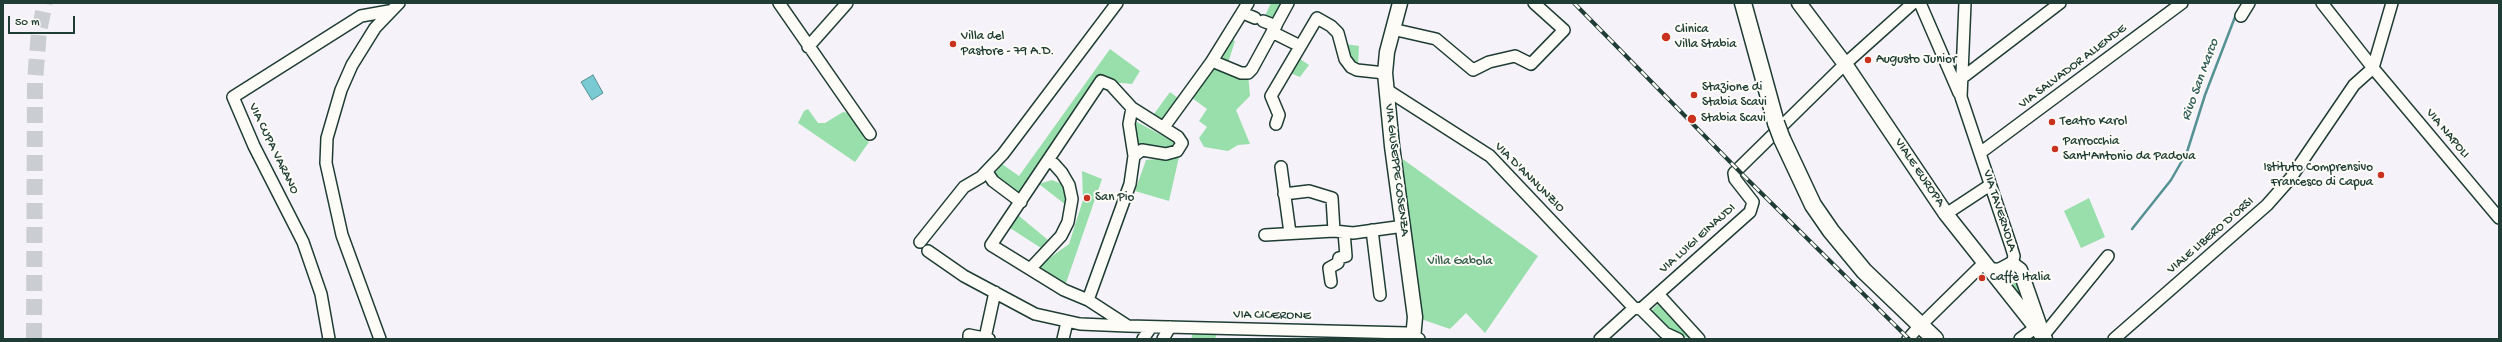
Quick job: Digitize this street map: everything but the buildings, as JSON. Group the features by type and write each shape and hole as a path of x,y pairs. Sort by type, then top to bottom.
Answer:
{"highway":[{"path":"1744,3 1776,123 1810,199 1831,231 1864,271 1934,339"}],"main road":[{"name":"VIA GIUSEPPE COSENZA","path":"1400,3 1392,29 1385,73 1392,146 1404,226 1415,317 1416,338"},
{"name":"VIALE EUROPA","path":"1799,3 1845,64 1946,214 1993,271 2012,300 2041,334"},
{"path":"1993,271 2012,264"},
{"name":"VIA TAVERNOLA","path":"2012,264 2020,270 2029,292 2041,334"},
{"path":"2012,300 2022,301 2029,292"}],"street":[{"path":"380,339 342,235 326,163 328,138 341,90 352,65 375,28 389,11 399,3"},
{"path":"778,3 870,134"},
{"path":"808,47 847,3"},
{"path":"920,242 964,187 987,172 1022,130 1116,3"},
{"path":"1212,61 1241,73 1248,73 1288,3"},
{"path":"1392,29 1436,39 1473,70 1488,62 1515,56 1531,64 1564,30 1534,3"},
{"path":"1845,64 1913,3"},
{"path":"1920,3 1961,97"},
{"name":"VIA TAVERNOLA","path":"1965,3 1961,97 2011,246 2014,256 2012,264"},
{"path":"1962,78 2060,3"},
{"name":"VIA SALVADOR ALLENDE","path":"1980,153 2182,3"},
{"path":"2241,16 2249,3"},
{"name":"VIA NAPOLI","path":"2322,3 2373,68 2499,218"},
{"path":"2373,68 2392,3"},
{"path":"1164,127 1212,61 1245,8 1300,46"},
{"name":"VIA CUPA VARANO","path":"329,339 321,294 303,242 254,146 233,97 361,16 389,11"},
{"path":"1276,124 1279,115 1271,96 1317,18 1331,26 1338,33 1345,59 1351,67 1385,73"},
{"name":"VIA LUIGI EINAUDI","path":"1658,294 1750,212 1753,202 1735,179 1734,173 1845,64"},
{"name":"VIALE LIBERO D'ORSI","path":"2114,339 2267,205 2290,179 2354,85 2373,68"},
{"path":"1128,326 1088,300 1064,290 992,245 1101,81 1111,85 1132,108 1164,127 1178,137 1182,143 1177,151 1166,154 1142,150 1134,156"},
{"name":"VIA D'ANNUNZIO","path":"1387,90 1490,156 1637,308 1665,333 1678,339"},
{"path":"1088,300 1130,184 1134,156 1129,124 1132,108"},
{"path":"1030,269 1061,236 1068,222 1072,199 1069,185 1062,173 1054,164 1048,161"},
{"path":"1281,166 1290,233"},
{"path":"987,172 993,181 1021,202"},
{"path":"1946,214 1990,185"},
{"path":"1284,194 1309,191 1332,198 1346,256 1339,258 1338,263 1329,268 1331,282"},
{"path":"1265,235 1372,230 1404,226"},
{"path":"1372,230 1380,294"},
{"name":"VIA CICERONE","path":"928,251 964,276 1035,314 1067,322 1080,324 1170,327 1220,334 1360,336 1407,333 1416,338"},
{"path":"2020,339 2041,334 2108,256"},
{"path":"1926,320 1993,271"},
{"path":"969,339 969,335 987,339 995,292"},
{"path":"1600,339 1637,308 1658,294 1700,339"},
{"path":"1063,339 1067,322"},
{"path":"1143,339 1151,327"},
{"path":"1163,339 1170,327"}],"green space":[{"path":"1271,3 1282,3 1272,18 1264,18"},
{"path":"1232,40 1235,41 1228,63 1222,61 1225,51"},
{"path":"1345,44 1359,46 1358,67 1348,60"},
{"path":"1110,49 1140,71 1132,84 1101,81 1023,200 991,179 1002,164 1019,176"},
{"path":"1297,57 1309,65 1300,77 1288,72"},
{"path":"1212,61 1248,73 1250,96 1236,110 1250,144 1238,145 1228,151 1204,147 1199,138 1207,127 1199,121 1207,109 1192,98"},
{"path":"1170,92 1178,98 1161,120 1154,114"},
{"path":"808,109 818,123 825,123 843,112 849,113 864,132 863,137 869,142 855,162 798,123 804,111"},
{"path":"1137,122 1174,142 1168,152 1142,147 1135,143 1132,127"},
{"name":"Villa Gabola","path":"1397,155 1538,256 1485,333 1466,313 1450,329 1415,317"},
{"path":"1179,157 1169,201 1135,191 1146,160"},
{"path":"1082,171 1102,179 1066,283 1033,270 1069,244 1083,200"},
{"path":"1052,180 1067,186 1066,205 1039,184"},
{"path":"2089,198 2105,237 2081,248 2064,211"},
{"path":"1018,215 1048,240 1041,248 1010,228"},
{"path":"2011,276 2018,277 2023,296 2021,298 2007,282"},
{"path":"1660,302 1695,339 1673,334 1650,312"},
{"path":"1194,330 1218,331 1215,339 1191,339"}],"water":[{"path":"593,75 603,93 592,100 581,82"}],"waterway":[{"name":"Rivo San Marco","path":"2132,229 2171,180 2187,152 2205,95 2235,17"}],"tunnel":[{"path":"34,339 35,81 39,31 45,3"}],"railway":[{"path":"1574,3 1743,175 1909,339"}],"place":[{"name":"Clinica Villa Stabia","path":"1666,37"},
{"name":"Villa del Pastore - 79 A.D.","path":"953,44"},
{"name":"Augusto Junior","path":"1868,60"},
{"name":"Stazione di Stabia Scavi","path":"1694,95"},
{"name":"Stabia Scavi","path":"1692,119"},
{"name":"Teatro Karol","path":"2052,122"},
{"name":"Parrocchia Sant'Antonio da Padova","path":"2055,149"},
{"name":"Istituto Comprensivo Francesco di Capua","path":"2381,175"},
{"name":"San Pio","path":"1087,198"},
{"name":"Caffè Italia","path":"1982,278"}]}
